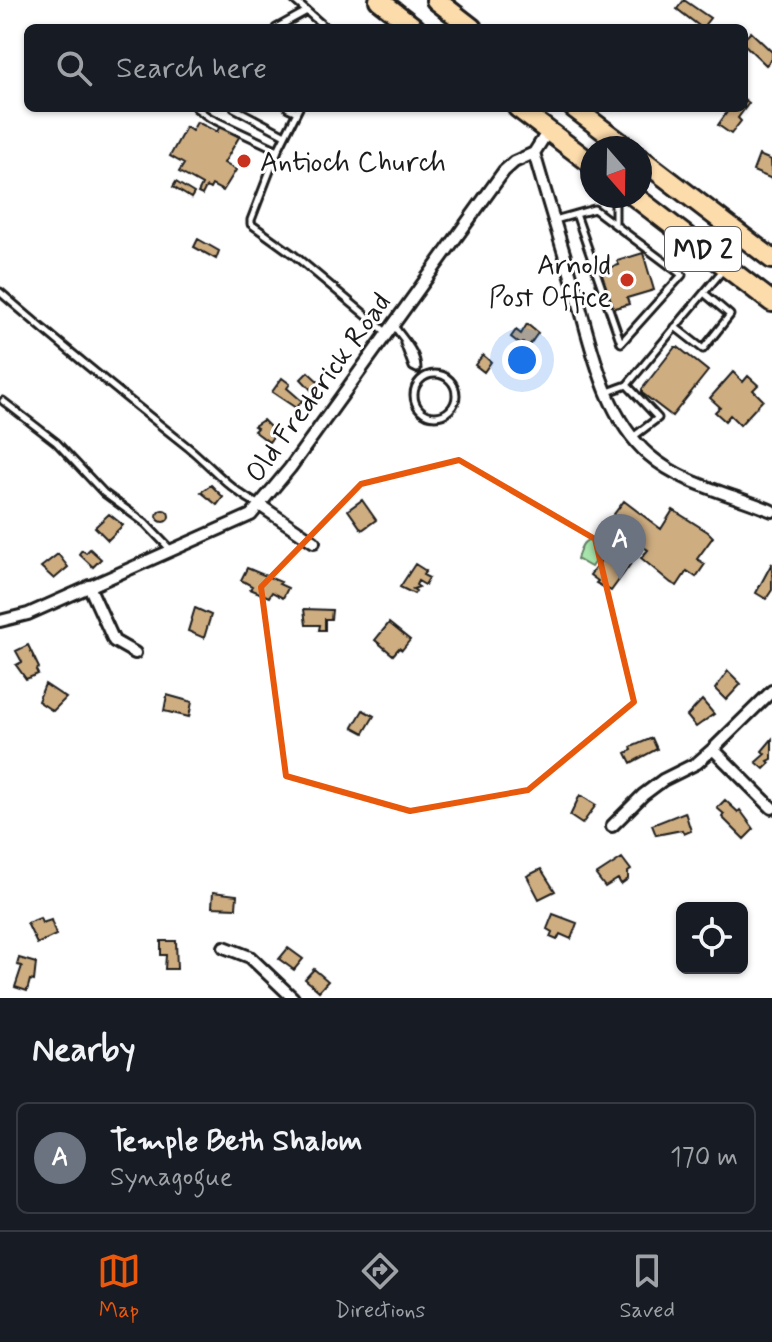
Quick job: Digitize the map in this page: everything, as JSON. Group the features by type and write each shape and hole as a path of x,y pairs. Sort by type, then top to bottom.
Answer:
{"highway":[{"path":"379,0 410,24"},
{"path":"436,0 467,24"},
{"path":"523,112 580,155"},
{"path":"579,112 611,136"},
{"name":"MD 2","path":"652,167 772,259"},
{"name":"MD 2","path":"650,208 772,302"}],"street":[{"path":"548,131 534,153 608,392 633,438 649,455 679,474 772,511"},
{"name":"Old Frederick Road","path":"0,621 28,614 239,521 261,506 504,171 514,162 534,153"},
{"path":"261,506 314,542"},
{"path":"89,586 114,641 135,653"},
{"path":"612,826 663,780 697,763 772,691"},
{"path":"713,749 772,808"},
{"path":"224,947 250,957 293,998"}],"lane":[{"path":"294,0 321,24"},
{"path":"283,24 305,12"},
{"path":"202,112 278,150"},
{"path":"242,112 285,135"},
{"path":"297,112 278,150 251,224 389,328 404,343 413,367 422,378"},
{"path":"615,208 615,224"},
{"path":"554,221 576,214 594,209 682,275 621,343 576,214"},
{"path":"608,392 627,385 726,267"},
{"path":"0,292 97,377 207,463 245,497 261,506"},
{"path":"675,327 703,349 730,315 704,293"},
{"path":"436,374 449,379 456,392 450,411 436,417 418,409 415,389 422,378 436,374"},
{"path":"627,385 658,418 633,438"},
{"path":"3,401 56,442 104,493 145,523 171,550"}],"highlighted area":[{"path":"459,460 595,539 634,702 528,790 410,811 286,776 261,587 361,484"}],"green space":[{"path":"598,537 604,548 591,567 577,559 583,544"}],"building":[{"path":"684,0 710,18 705,24 697,24 677,9"},
{"path":"751,32 772,52 772,59 766,65 748,48"},
{"path":"727,112 742,112 738,118 741,121 731,134 718,125"},
{"path":"197,122 217,132 220,126 239,137 224,163 236,170 223,191 212,185 210,189 206,187 202,195 198,193 202,185 179,172 184,164 170,156 186,127 192,131"},
{"path":"759,155 771,160 772,179 753,171"},
{"path":"176,182 194,193 191,198 173,187"},
{"path":"198,239 219,251 216,259 194,247"},
{"name":"Arnold Post Office","path":"643,253 654,290 627,298 629,304 612,309 600,271 619,265 617,261"},
{"path":"527,324 538,333 528,347 511,337 516,330 521,334"},
{"path":"675,347 708,371 672,416 642,393 642,389"},
{"path":"483,355 491,362 484,372 475,365"},
{"path":"308,372 323,386 315,394 301,379"},
{"path":"733,372 743,382 748,376 758,385 753,390 763,400 740,425 730,415 725,421 715,412 720,407 710,398"},
{"path":"282,378 290,384 287,388 302,401 296,408 272,392"},
{"path":"263,420 276,433 269,442 254,431 257,428 254,426"},
{"path":"211,485 223,497 217,505 201,492"},
{"path":"362,500 376,520 362,530 348,510"},
{"path":"624,501 661,529 673,510 713,537 697,559 705,564 696,577 687,571 677,586 671,583 641,558 648,550 636,542 633,546 640,551 611,591 596,583 598,581 590,575 619,536 625,540 627,536 608,522"},
{"path":"163,510 169,516 163,522 157,516"},
{"path":"109,514 123,525 108,540 95,527"},
{"path":"90,549 101,559 93,567 79,554 82,550 86,553"},
{"path":"58,554 68,567 54,579 41,567"},
{"path":"772,563 772,590 766,599 756,593"},
{"path":"415,564 426,571 423,575 429,578 425,585 418,581 416,585 419,587 413,589 416,591 414,594 400,587"},
{"path":"247,568 281,582 279,584 288,588 283,598 272,592 269,597 250,589 252,586 241,580"},
{"path":"195,608 211,615 204,638 188,631"},
{"path":"304,609 332,610 331,619 325,619 325,630 319,630 320,625 306,625"},
{"path":"389,623 410,640 393,655 375,640"},
{"path":"28,645 39,668 36,670 38,674 26,679 16,665 22,662 16,651"},
{"path":"728,671 741,684 726,700 715,689"},
{"path":"45,684 66,698 53,711 38,701"},
{"path":"167,695 192,702 189,717 164,711"},
{"path":"702,700 714,714 696,727 687,716"},
{"path":"363,710 374,716 364,733 353,727"},
{"path":"652,738 657,749 631,763 626,753 632,750 631,747"},
{"path":"772,739 772,759 764,769 756,762 765,754 762,751"},
{"path":"580,795 596,805 582,824 570,816"},
{"path":"725,800 738,812 740,810 754,829 744,839 717,808"},
{"path":"685,812 691,831 656,835 652,825"},
{"path":"622,858 631,870 628,879 621,884 618,879 605,887 596,875"},
{"path":"541,869 555,891 539,899 527,876"},
{"path":"213,892 237,895 236,908 212,907"},
{"path":"553,914 577,923 571,939 560,934 557,940 550,937 552,932 547,929"},
{"path":"40,918 42,923 51,920 56,935 37,944 27,923"},
{"path":"161,941 176,941 177,969 165,969 166,955 161,955"},
{"path":"288,948 303,959 294,970 279,959"},
{"path":"19,958 36,963 34,981 30,980 27,991 15,987 22,966 17,965"},
{"path":"314,969 328,981 319,991 305,979"}],"place":[{"name":"Antioch Church","path":"244,161"},
{"name":"Arnold Post Office","path":"627,280"},
{"name":"Temple Beth Shalom","path":"620,580"}]}
